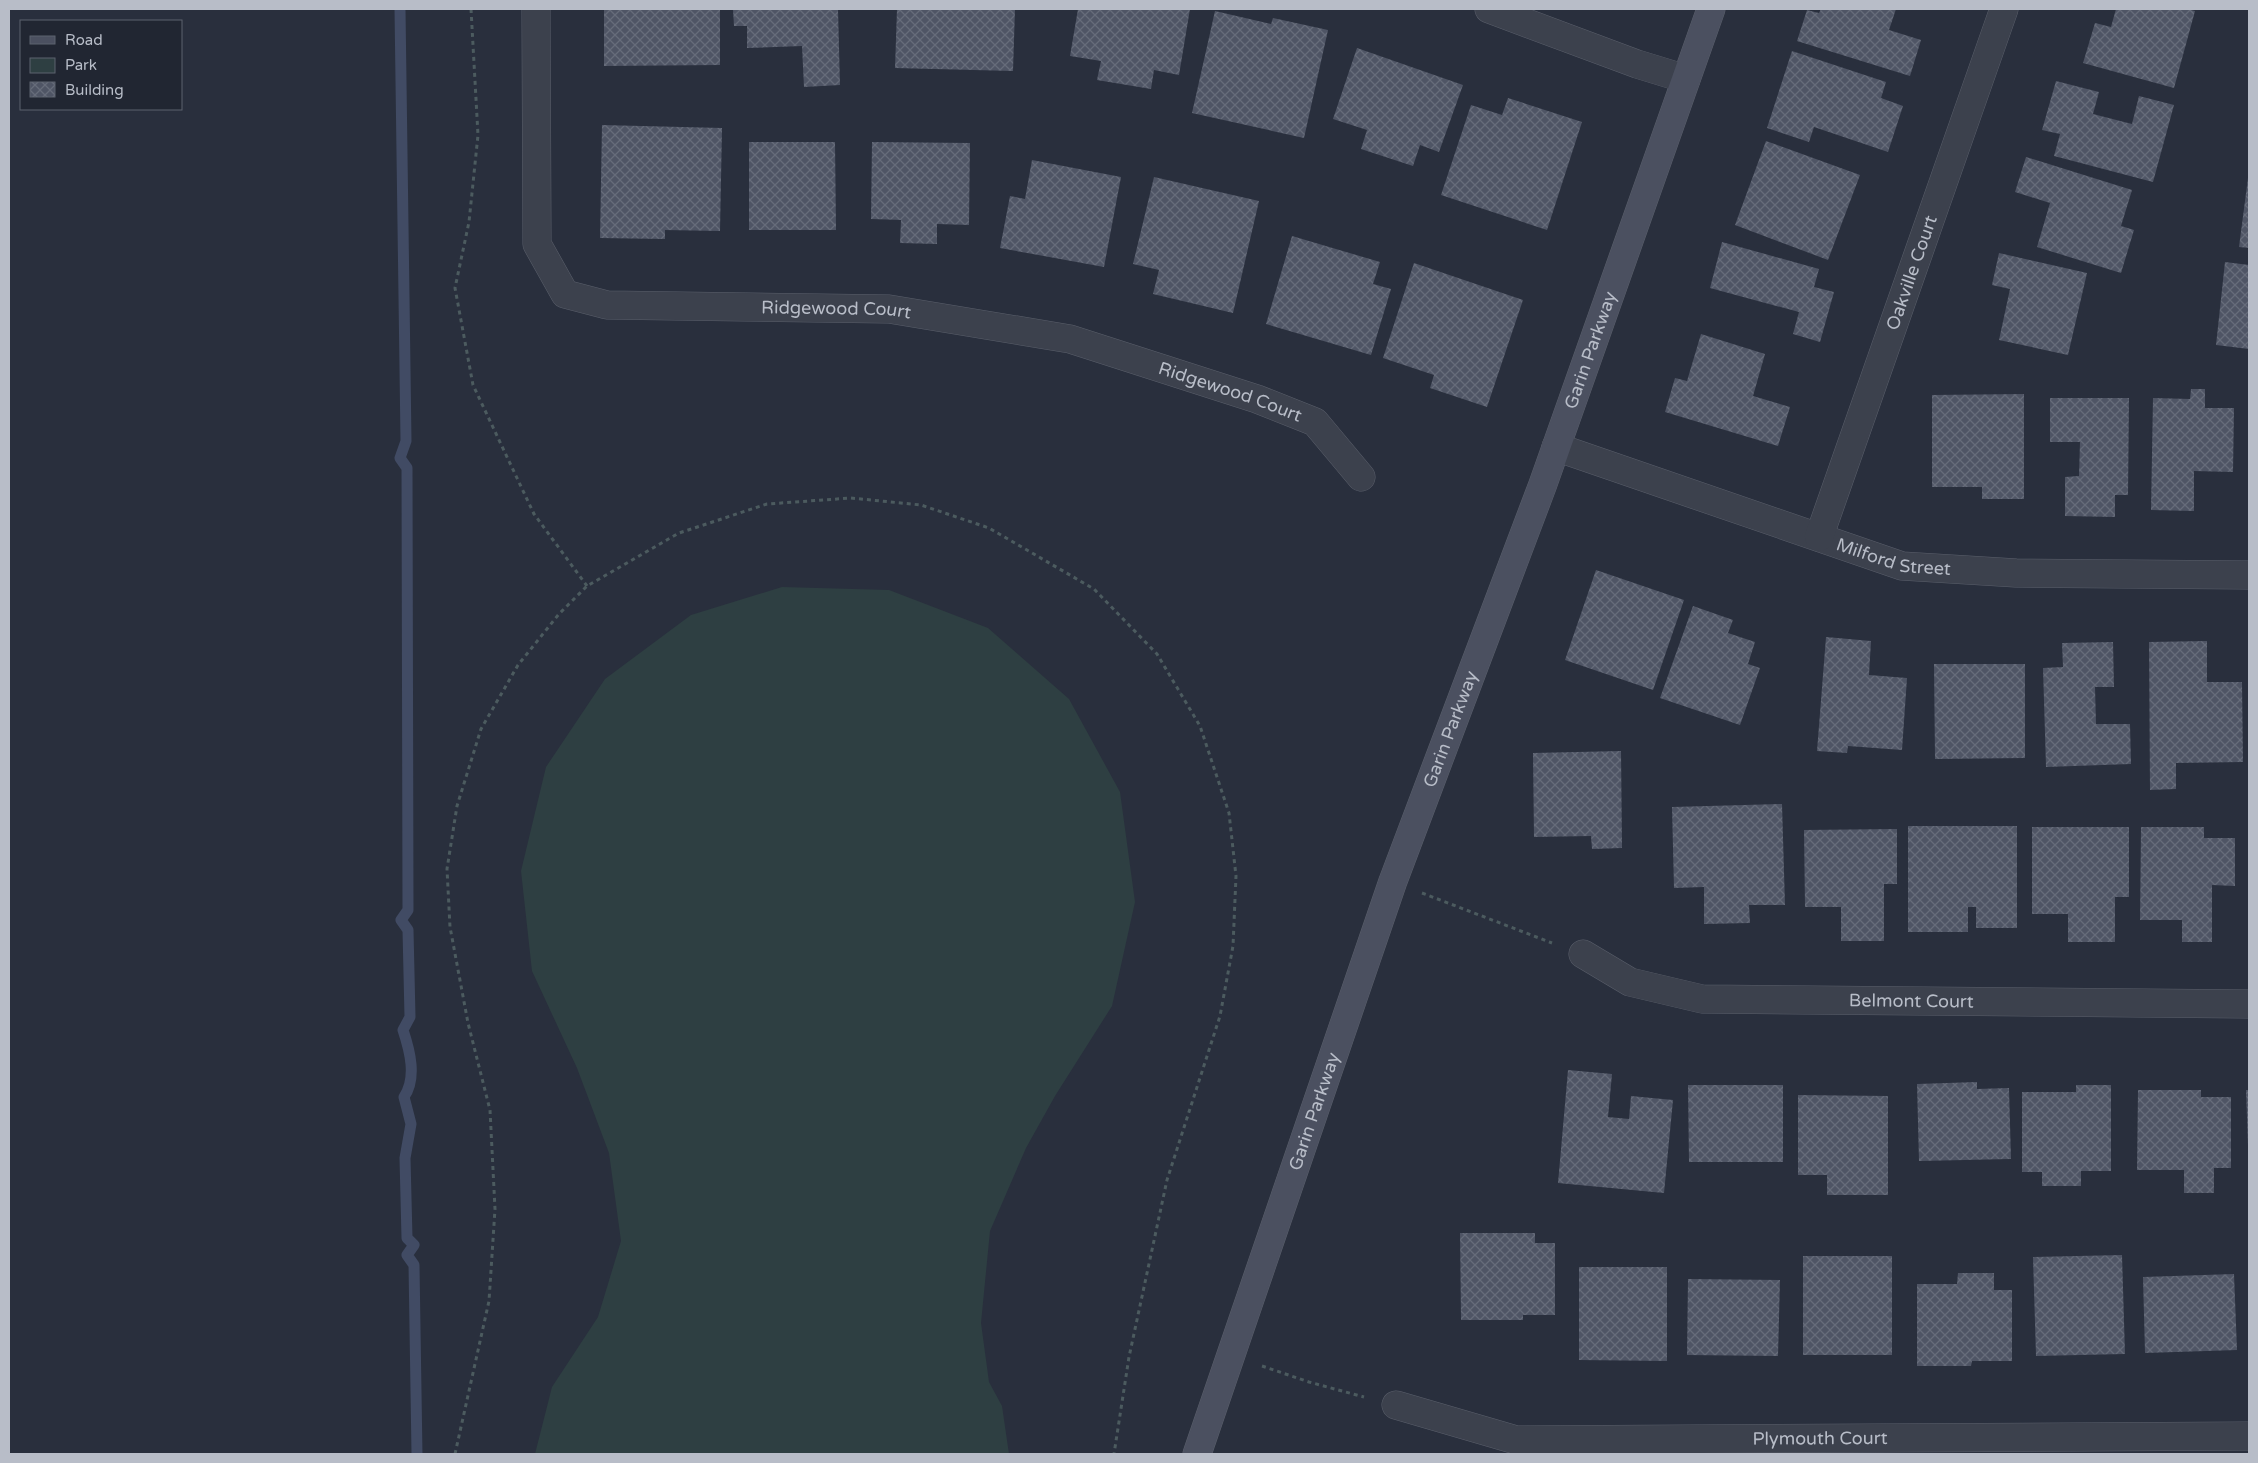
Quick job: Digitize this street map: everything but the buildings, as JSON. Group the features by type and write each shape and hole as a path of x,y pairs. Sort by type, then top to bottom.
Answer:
{"street":[{"name":"Ridgewood Court","path":"536,9 536,244 565,294 607,305 889,309 1070,339 1256,399 1315,422 1361,477"},
{"path":"1489,9 1637,64 1686,79"},
{"name":"Garin Parkway","path":"1197,1454 1393,882 1556,447 1711,9"},
{"name":"Oakville Court","path":"1819,537 2004,9"},
{"name":"Milford Street","path":"1556,447 1902,566 2016,572 2249,575"},
{"name":"Belmont Court","path":"1583,954 1630,982 1702,999 2249,1004"},
{"name":"Plymouth Court","path":"1396,1405 1516,1440 2249,1436"}],"path":[{"path":"471,9 478,135 469,222 455,288 473,385 534,514 587,586"},
{"path":"456,1454 489,1301 496,1209 490,1110 468,1023 450,927 447,869 457,806 481,729 518,665 560,614 587,586 679,533 766,504 851,498 921,505 990,528 1094,589 1157,654 1200,726 1230,813 1236,876 1233,946 1220,1016 1167,1180 1129,1357 1114,1454"},
{"path":"1393,882 1583,954"},
{"path":"1231,1356 1309,1382 1396,1405"}],"green space":[{"path":"782,587 889,590 988,628 1069,699 1120,792 1135,902 1112,1006 1055,1096 1026,1148 990,1231 981,1323 989,1382 1002,1406 1009,1454 535,1454 552,1387 598,1317 621,1241 609,1153 577,1068 532,971 521,871 546,767 605,679 691,615"}],"waterway":[{"path":"400,9 406,441 400,458 407,468 408,910 401,920 408,930 410,1017 403,1030 410,1055 411,1073 408,1090 404,1097 411,1124 405,1158 407,1238 414,1245 407,1255 414,1265 417,1454"}]}
